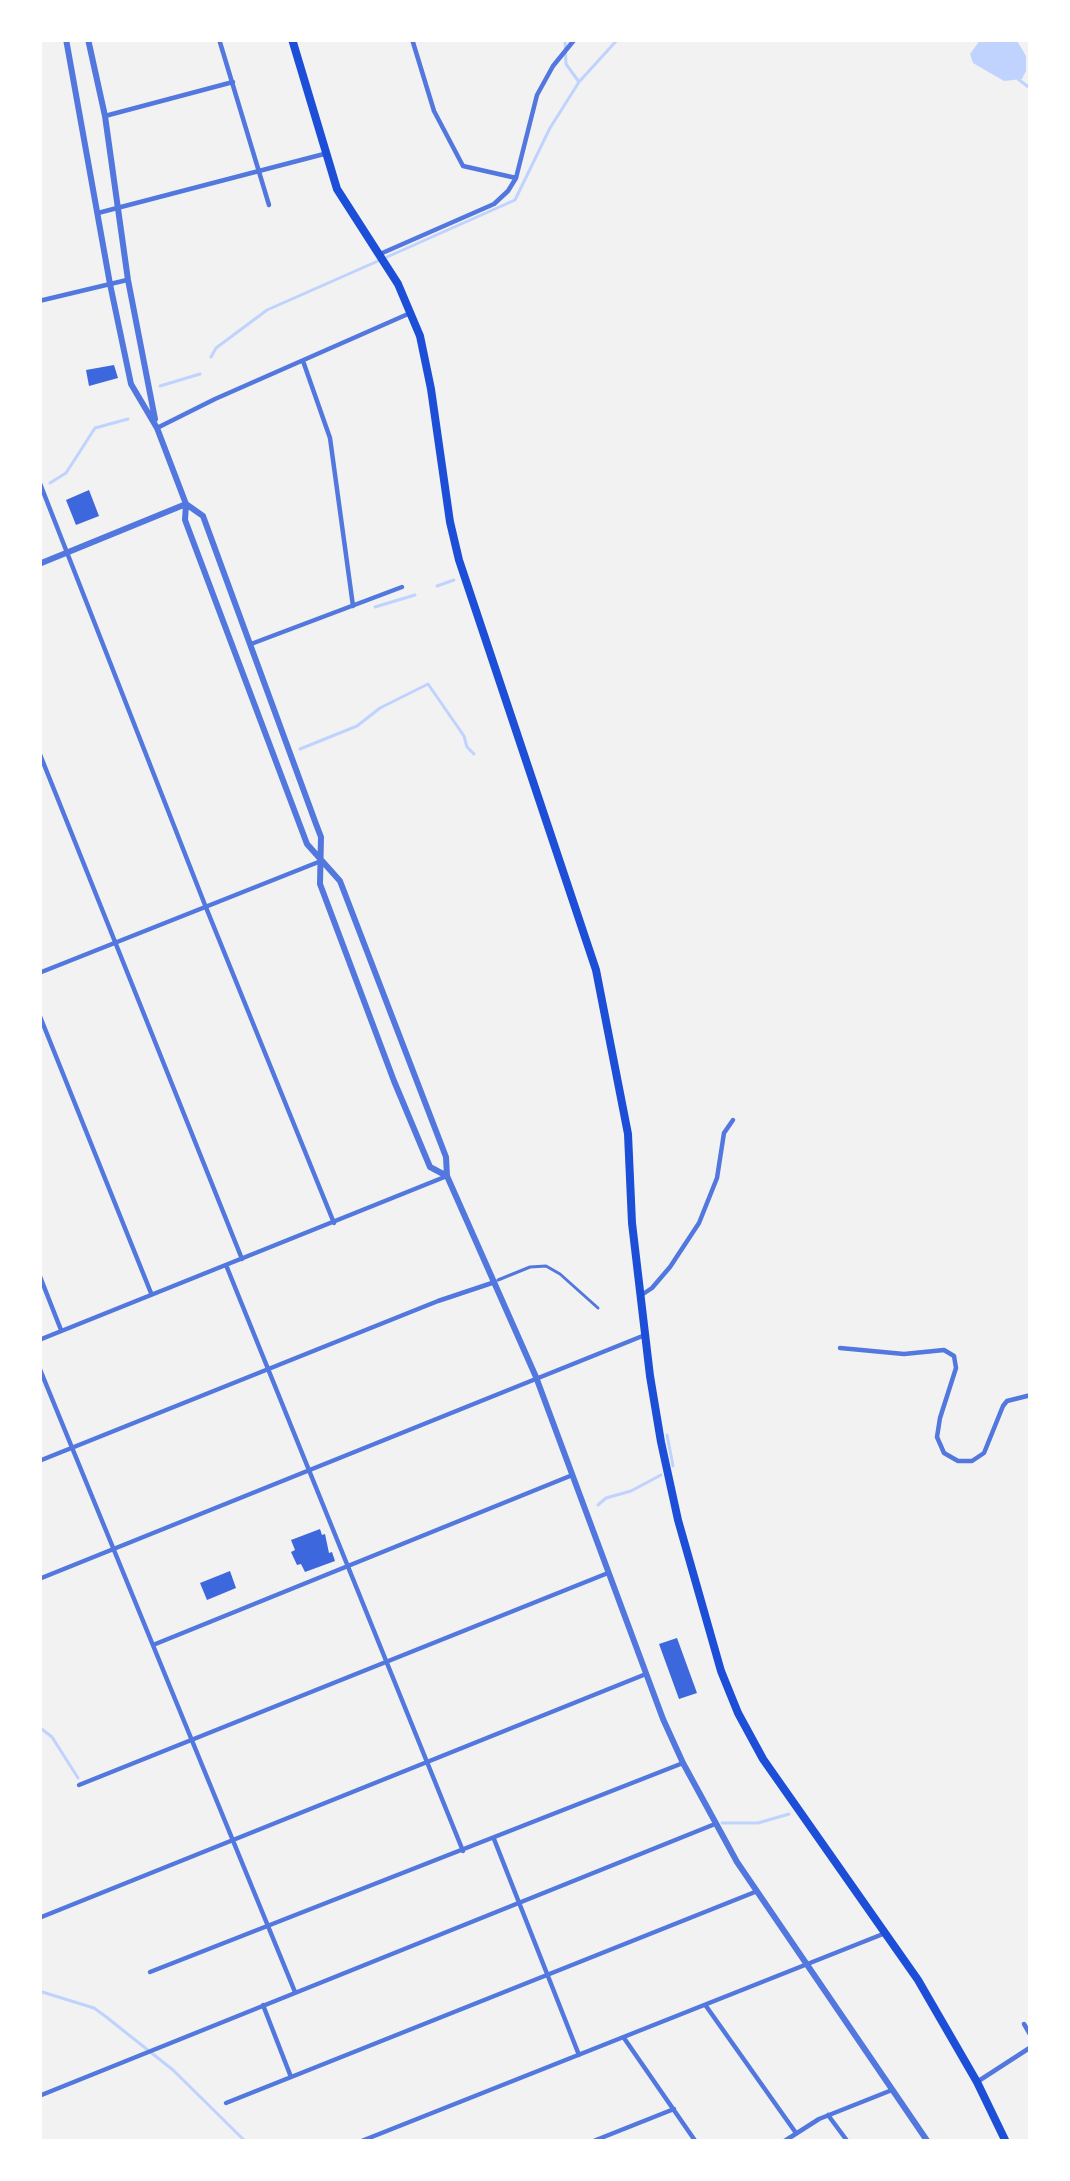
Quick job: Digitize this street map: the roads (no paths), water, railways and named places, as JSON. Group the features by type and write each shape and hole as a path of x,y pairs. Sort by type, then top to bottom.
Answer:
{"main road":[{"path":"292,39 337,189 411,312 429,374 449,522 459,560 589,945 628,1134 632,1223 658,1422 678,1520 731,1697 763,1759 929,1997 1006,2142"}],"street":[{"path":"66,39 131,384 157,428 186,504 185,520 307,844 340,881 446,1157 447,1176 536,1377 682,1763 756,1892 928,2142"},
{"path":"88,39 157,428"},
{"path":"219,39 269,205"},
{"path":"412,39 429,99 463,166 516,178"},
{"path":"380,254 494,204 508,191 516,178 537,95 574,39"},
{"path":"105,116 233,82"},
{"path":"98,213 324,154"},
{"path":"39,301 128,280"},
{"path":"157,428 411,312"},
{"path":"303,361 330,438 353,606"},
{"path":"39,481 334,1222"},
{"path":"39,564 186,504"},
{"path":"186,504 203,516 321,837 320,884 394,1081 430,1167 447,1176"},
{"path":"251,644 402,587"},
{"path":"39,752 242,1259"},
{"path":"39,782 49,778"},
{"path":"39,973 321,861"},
{"path":"39,1014 152,1295"},
{"path":"640,1296 670,1267 699,1223 717,1178 724,1133 734,1120"},
{"path":"39,1340 447,1176"},
{"path":"226,1265 464,1851"},
{"path":"39,1274 62,1331"},
{"path":"39,1461 495,1282"},
{"path":"39,1579 645,1334"},
{"path":"840,1348 904,1354 944,1350 955,1356 956,1368 937,1431 940,1447 958,1461 973,1462 985,1453 1003,1406 1031,1395"},
{"path":"39,1367 295,1992"},
{"path":"153,1645 572,1475"},
{"path":"79,1785 608,1572"},
{"path":"39,1918 647,1673"},
{"path":"150,1972 682,1763"},
{"path":"39,2096 715,1824"},
{"path":"494,1839 579,2055"},
{"path":"226,2103 756,1892"},
{"path":"359,2142 886,1933"},
{"path":"263,2006 291,2077"},
{"path":"706,2006 796,2133"},
{"path":"1024,2024 1031,2036"},
{"path":"624,2038 697,2142"},
{"path":"977,2082 1031,2047"},
{"path":"783,2142 828,2115 892,2090"},
{"path":"591,2142 674,2109"},
{"path":"828,2115 848,2142"}],"lane":[{"path":"495,1282 546,1265 598,1308"}],"water":[{"path":"981,39 1016,39 1026,56 1022,79 1004,81 973,63 970,54"}],"waterway":[{"path":"387,257 515,200 579,82 566,64 565,39"},
{"path":"579,82 618,39"},
{"path":"1018,79 1031,89"},
{"path":"211,357 216,348 267,310 378,261"},
{"path":"160,386 200,374"},
{"path":"50,483 66,473 95,428 128,419"},
{"path":"437,586 454,580"},
{"path":"375,607 415,595"},
{"path":"300,749 357,726 380,708 428,684 474,754"},
{"path":"667,1435 673,1466"},
{"path":"598,1505 661,1475"},
{"path":"39,1727 52,1737 78,1778"},
{"path":"722,1823 758,1823 789,1814"},
{"path":"39,1991 105,2016 173,2070 246,2142"}]}
